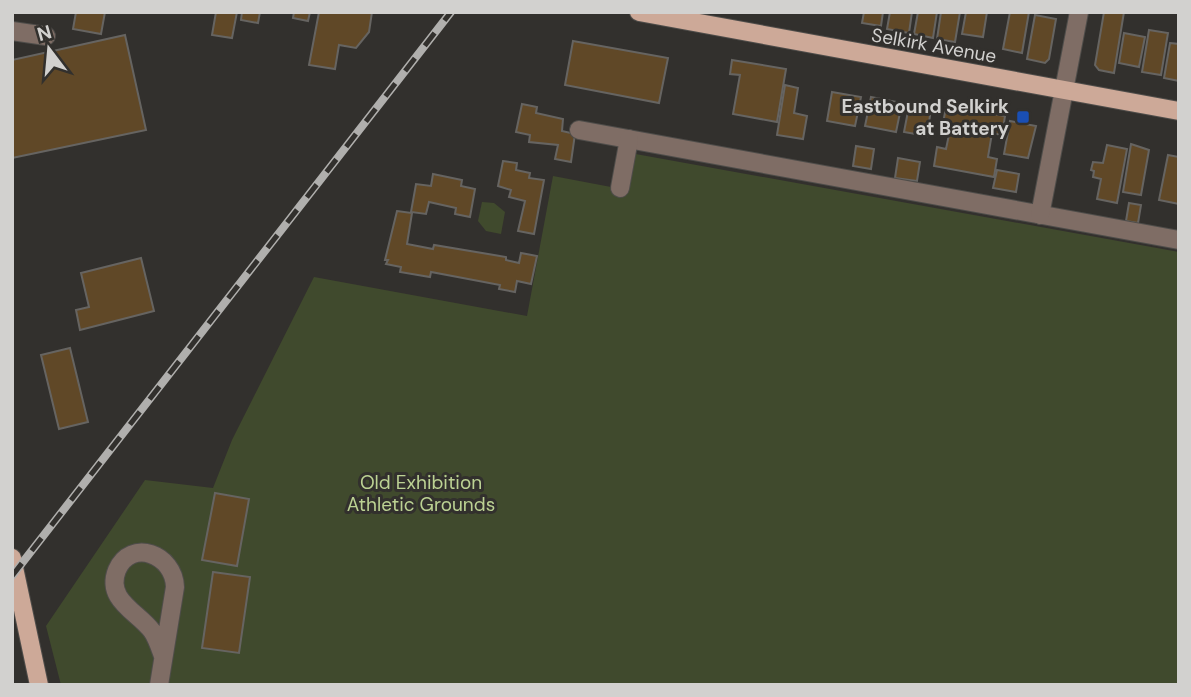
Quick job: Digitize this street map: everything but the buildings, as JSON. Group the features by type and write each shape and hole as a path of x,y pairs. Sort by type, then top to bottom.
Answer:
{"main road":[{"name":"Selkirk Avenue","path":"639,12 1179,111"},
{"path":"12,558 39,685"}],"street":[{"path":"1040,215 1079,12"},
{"path":"12,31 46,36"},
{"path":"579,130 1179,240"},
{"path":"620,188 629,139"},
{"path":"159,685 175,587 174,574 164,559 146,552 128,557 118,569 114,584 120,600 151,630 163,656"}],"green space":[{"name":"Old Exhibition Athletic Grounds","path":"619,151 1179,252 1179,685 61,685 46,626 145,480 213,488 232,440 314,277 527,316 553,176 611,187"},
{"path":"482,202 494,203 505,212 501,234 486,231 478,221"}],"railway":[{"path":"12,576 451,12"}],"place":[{"name":"Eastbound Selkirk at Battery","path":"1023,117"}]}
